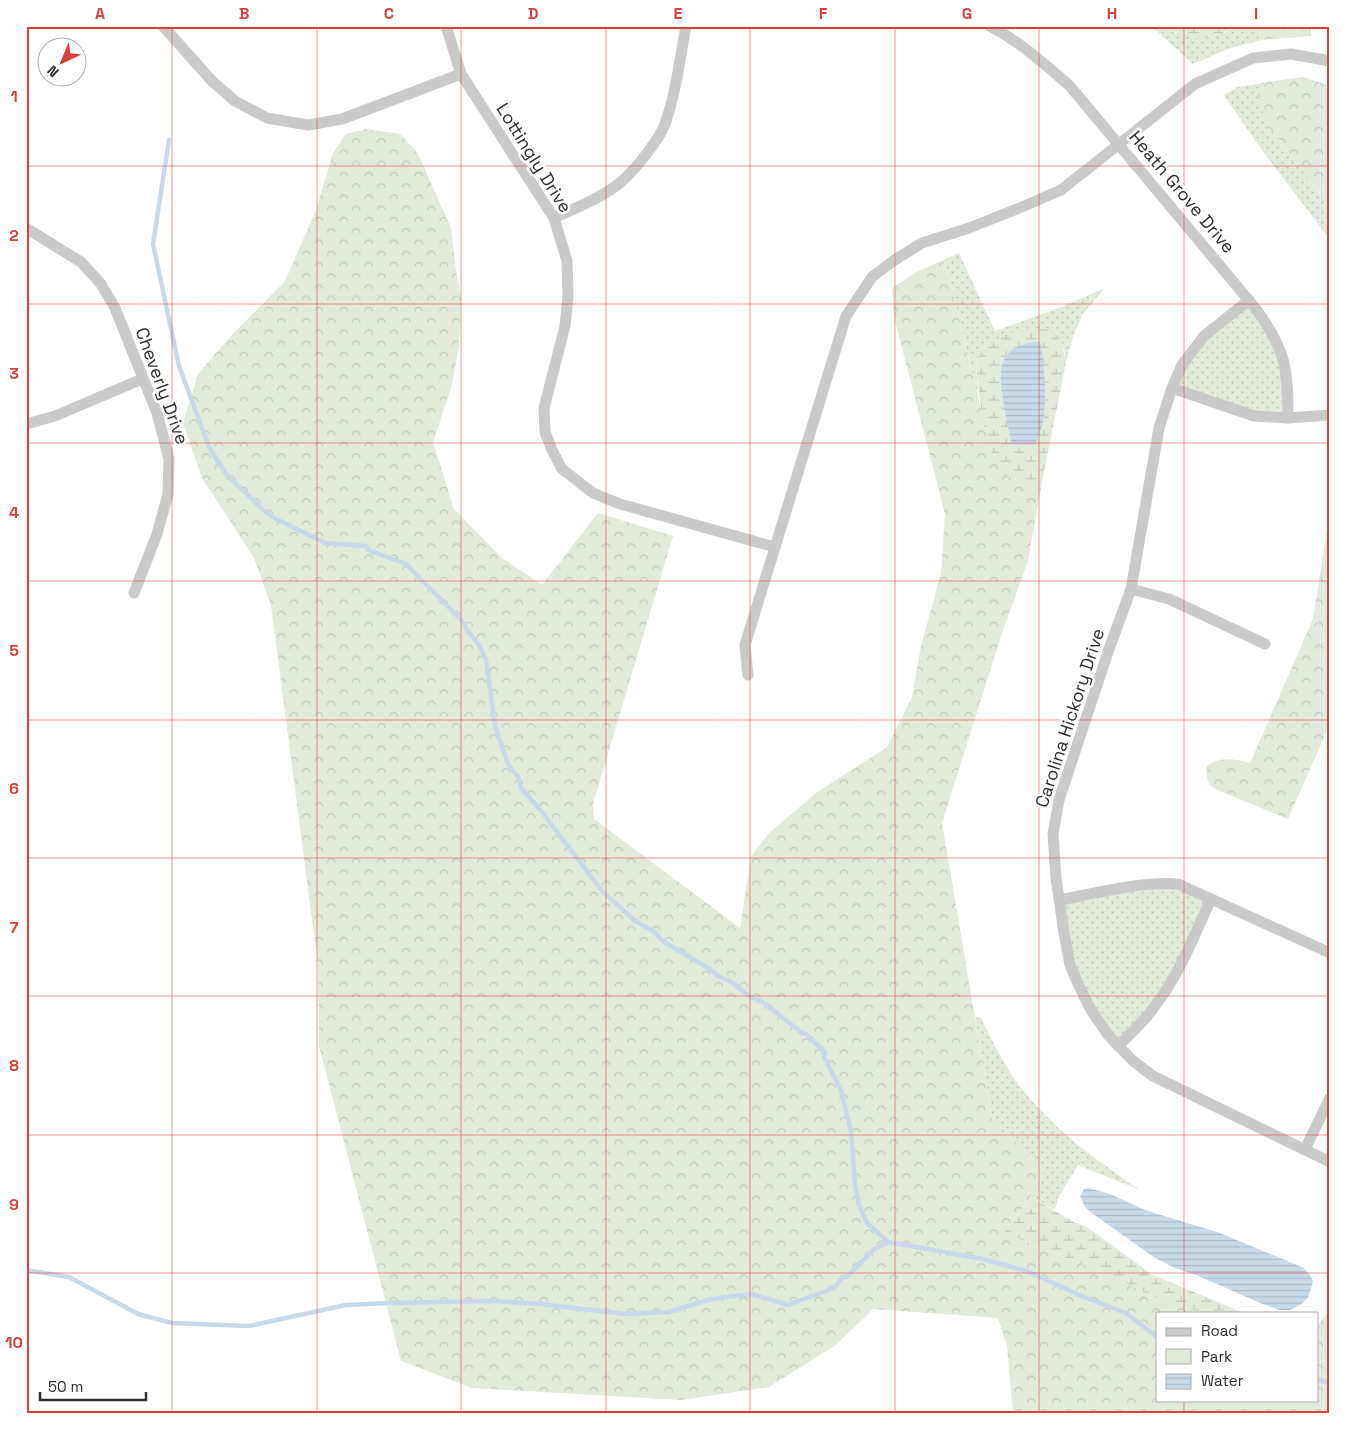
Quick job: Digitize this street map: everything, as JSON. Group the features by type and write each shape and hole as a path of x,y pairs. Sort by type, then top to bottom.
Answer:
{"street":[{"path":"163,26 212,81 235,100 267,118 275,120 308,125 342,119 461,74"},
{"name":"Lottingly Drive","path":"446,26 461,74 554,218 566,261 568,297 565,326 544,408 545,432 562,469 593,493 620,504 775,547"},
{"path":"554,218 592,200 621,182 644,158 664,125 676,79 686,26"},
{"name":"Heath Grove Drive","path":"990,26 1011,39 1069,85 1249,300 1273,334 1284,359 1288,390 1288,418"},
{"path":"748,674 745,645 846,316 872,277 922,242 969,228 1062,190 1195,84 1253,58 1291,54 1330,61"},
{"name":"Cheverly Drive","path":"26,228 81,262 101,284 114,308 157,413 170,459 168,494 160,526 134,593"},
{"name":"Carolina Hickory Drive","path":"1249,300 1204,336 1182,364 1172,388 1159,428 1131,589 1059,800 1053,834 1056,878 1070,965 1091,1010 1118,1046 1153,1076 1330,1162"},
{"path":"26,424 55,416 142,379"},
{"path":"1172,388 1254,416 1288,418 1330,415"},
{"path":"1131,589 1178,603 1265,644"},
{"path":"1060,900 1101,892 1178,884 1330,954"},
{"path":"1118,1046 1155,1007 1172,981 1187,953 1211,899"},
{"path":"1305,1149 1330,1098"}],"green space":[{"path":"1151,26 1164,26 1175,33 1224,33 1236,26 1260,26 1261,40 1228,49 1193,64"},
{"path":"1164,26 1236,26 1208,38 1192,38 1174,32"},
{"path":"1260,26 1311,26 1311,36 1261,40"},
{"path":"1303,77 1330,86 1330,207 1267,124 1259,102 1258,91 1267,82"},
{"path":"1267,82 1258,91 1267,124 1330,207 1330,240 1259,146 1224,95 1238,87"},
{"path":"366,129 400,134 417,152 451,228 461,298 459,348 451,388 433,442 454,509 502,558 542,585 598,513 673,536 593,804 594,819 740,928 751,856 769,833 816,793 887,747 912,697 921,646 941,573 945,514 894,317 892,288 917,272 943,260 950,279 989,443 1012,480 1041,487 1028,561 1002,633 942,823 992,1118 1043,1169 1041,1183 1004,1233 1097,1270 1161,1300 1198,1312 1156,1312 1156,1402 1318,1402 1318,1326 1330,1309 1330,1413 1013,1413 1007,1346 998,1318 873,1309 836,1345 769,1387 681,1400 472,1388 401,1361 319,1046 318,966 271,605 254,558 202,478 183,423 198,374 230,337 285,281 316,210 333,153 346,134"},
{"path":"959,253 995,331 1064,306 1105,288 1082,315 1066,362 1064,349 1024,329 987,346 976,359 978,397 950,279 943,260"},
{"path":"1249,300 1280,347 1288,418 1254,416 1172,388 1182,365"},
{"path":"1037,328 1053,332 1059,339 1066,362 1041,487 1011,479 1002,470 994,457 984,423 978,388 976,359 987,346 998,339 1011,333","holes":["1041,344 1045,382 1043,424 1034,445 1013,445"]},
{"path":"1328,524 1330,524 1330,724 1288,819 1215,789 1207,779 1206,770 1207,766 1222,760 1250,763 1313,619"},
{"path":"1157,884 1211,899 1172,981 1118,1046 1079,986 1060,900"},
{"path":"975,1017 981,1018 1001,1058 1039,1109 1080,1146 1140,1190 1078,1165 1058,1198 1055,1210 1031,1197 1041,1183 1043,1169 992,1118"},
{"path":"1031,1197 1074,1222 1087,1227 1153,1275 1242,1312 1198,1312 1161,1300 1097,1270 1004,1233"}],"water":[{"path":"1039,342 1041,344 1045,396 1043,424 1034,445 1013,445 1003,401 1001,369 1005,358 1011,351 1018,346"},
{"path":"1088,1188 1110,1194 1145,1210 1220,1233 1304,1268 1311,1276 1313,1282 1308,1298 1290,1310 1280,1310 1175,1268 1155,1258 1089,1211 1080,1196 1084,1189"}],"waterway":[{"path":"169,140 153,244 179,366 209,447 226,474 263,510 276,519 325,543 366,546 368,550 406,564 464,623 466,629 479,645 486,660 495,726 508,764 518,777 521,788 542,812 602,891 635,921 653,931 664,942 710,969 718,976 733,983 749,996 764,1003 802,1033 806,1034 825,1052 824,1057 841,1090 851,1131 858,1202 867,1223 888,1242 983,1259 1029,1272 1084,1297 1126,1313 1156,1336"},
{"path":"26,1270 69,1277 138,1314 172,1323 249,1326 346,1305 388,1303 493,1301 540,1304 626,1314 669,1312 711,1299 751,1294 788,1305 836,1286 842,1278 848,1276 873,1250 888,1242"},
{"path":"1318,1379 1330,1383"}]}
